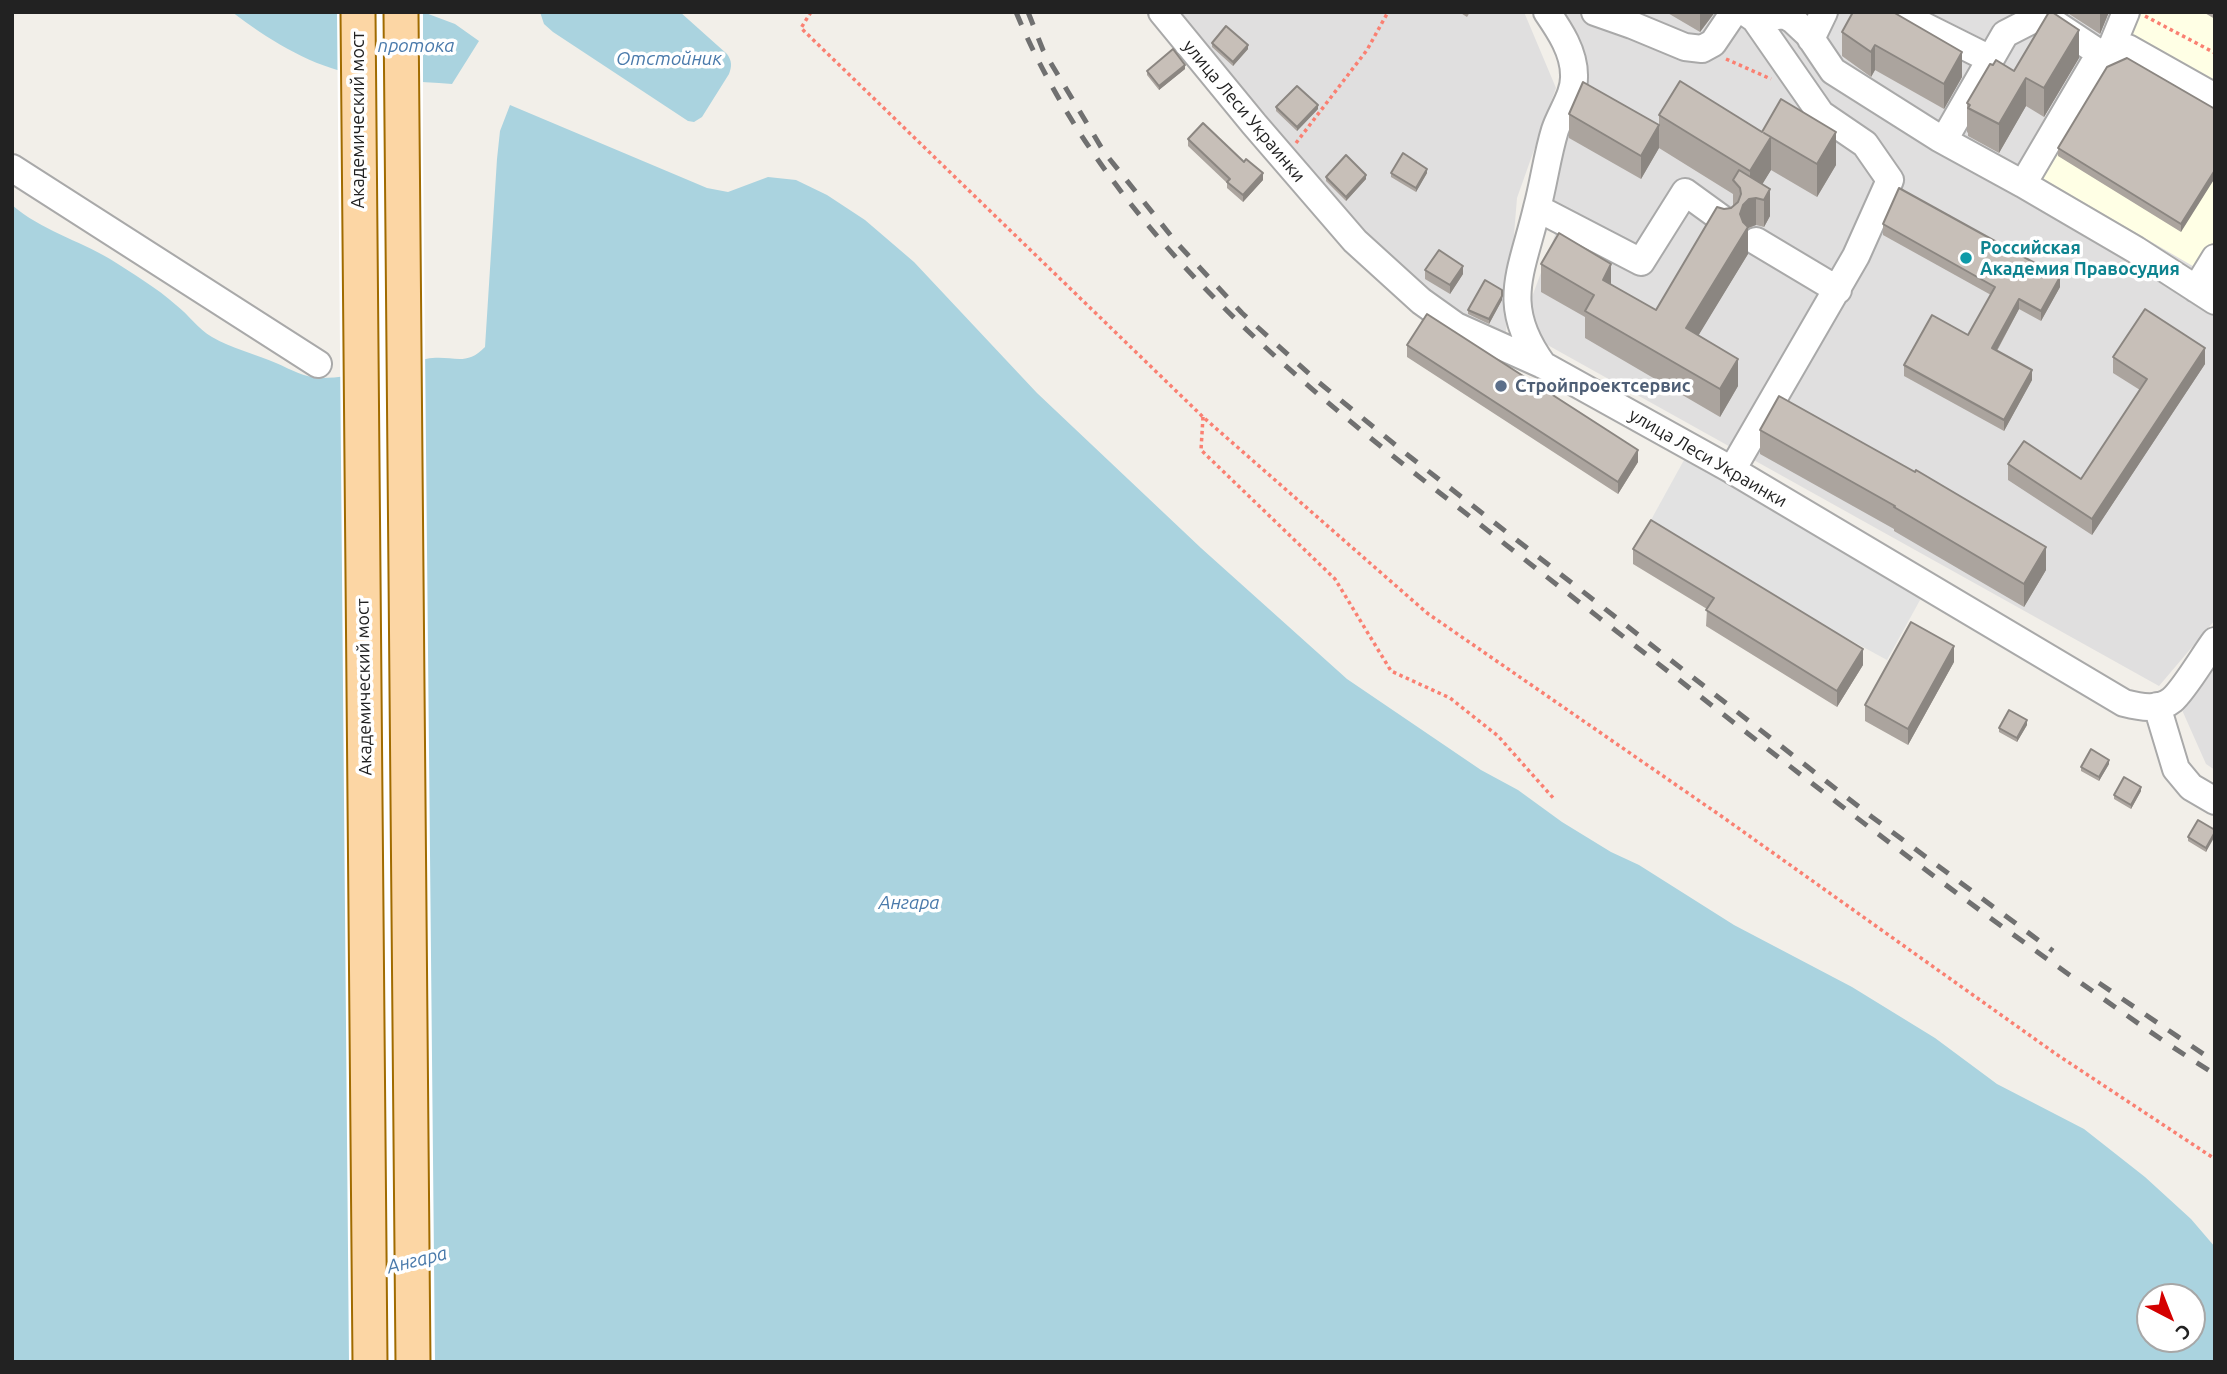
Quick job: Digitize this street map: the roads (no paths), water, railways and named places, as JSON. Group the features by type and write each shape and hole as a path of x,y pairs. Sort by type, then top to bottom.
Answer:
{"main road":[{"name":"Академический мост","path":"358,12 370,1362"},
{"path":"401,12 413,1362"}],"street":[{"name":"улица Леси Украинки","path":"1162,12 1355,241 1421,301 1456,326 1543,365 1732,470 2124,703 2141,707 2157,706"},
{"path":"1543,365 1522,330 1517,309 1522,257 1556,128 1573,87 1574,77 1573,59 1547,12"},
{"path":"1595,12 1685,47 1702,49 1713,43 1745,15 1784,15 1811,38 1833,71 1944,140 2136,250 2205,295 2215,258"},
{"path":"1811,38 1824,12"},
{"path":"1904,12 1902,15 1990,59"},
{"path":"2107,58 2126,12"},
{"path":"1732,470 1838,290 1890,180 1864,144 1821,114 1745,15"},
{"path":"1944,140 2005,34 2042,15 2107,58"},
{"path":"2022,184 2092,65 2128,48 2215,97"},
{"path":"12,168 318,364"},
{"path":"1537,208 1642,262 1685,192 1725,221"},
{"path":"1756,241 1838,290"},
{"path":"2215,641 2172,700 2157,706 2176,769 2191,787 2215,802"}],"water":[{"name":"протока","path":"232,12 423,12 455,24 479,41 452,84 386,79 361,76 316,63 273,40"},
{"name":"Отстойник","path":"540,12 680,12 727,54 731,61 730,71 702,117 694,122 688,121 553,32 544,24"},
{"name":"Ангара","path":"510,105 707,188 728,192 768,177 796,180 827,195 865,220 914,262 1037,393 1201,548 1347,679 1481,770 1518,790 1562,822 1611,852 1639,865 1734,925 1852,987 1935,1038 1997,1084 2084,1129 2145,1177 2191,1219 2215,1247 2215,1362 12,1362 12,205 47,228 98,252 144,281 212,337 303,375 334,377 361,374 426,359 464,359 485,347 500,131"}],"railway":[{"path":"1016,12 1053,88 1097,158 1147,224 1202,286 1324,400 1878,834 2147,1030 2215,1074"},
{"path":"1028,12 1043,50 1104,152 1176,242 1242,313 1316,380 1409,456 1872,817 2053,951"},
{"path":"2099,983 2215,1062"}],"place":[{"name":"Российская Академия Правосудия","path":"1966,258"},
{"name":"Стройпроектсервис","path":"1501,386"}]}
